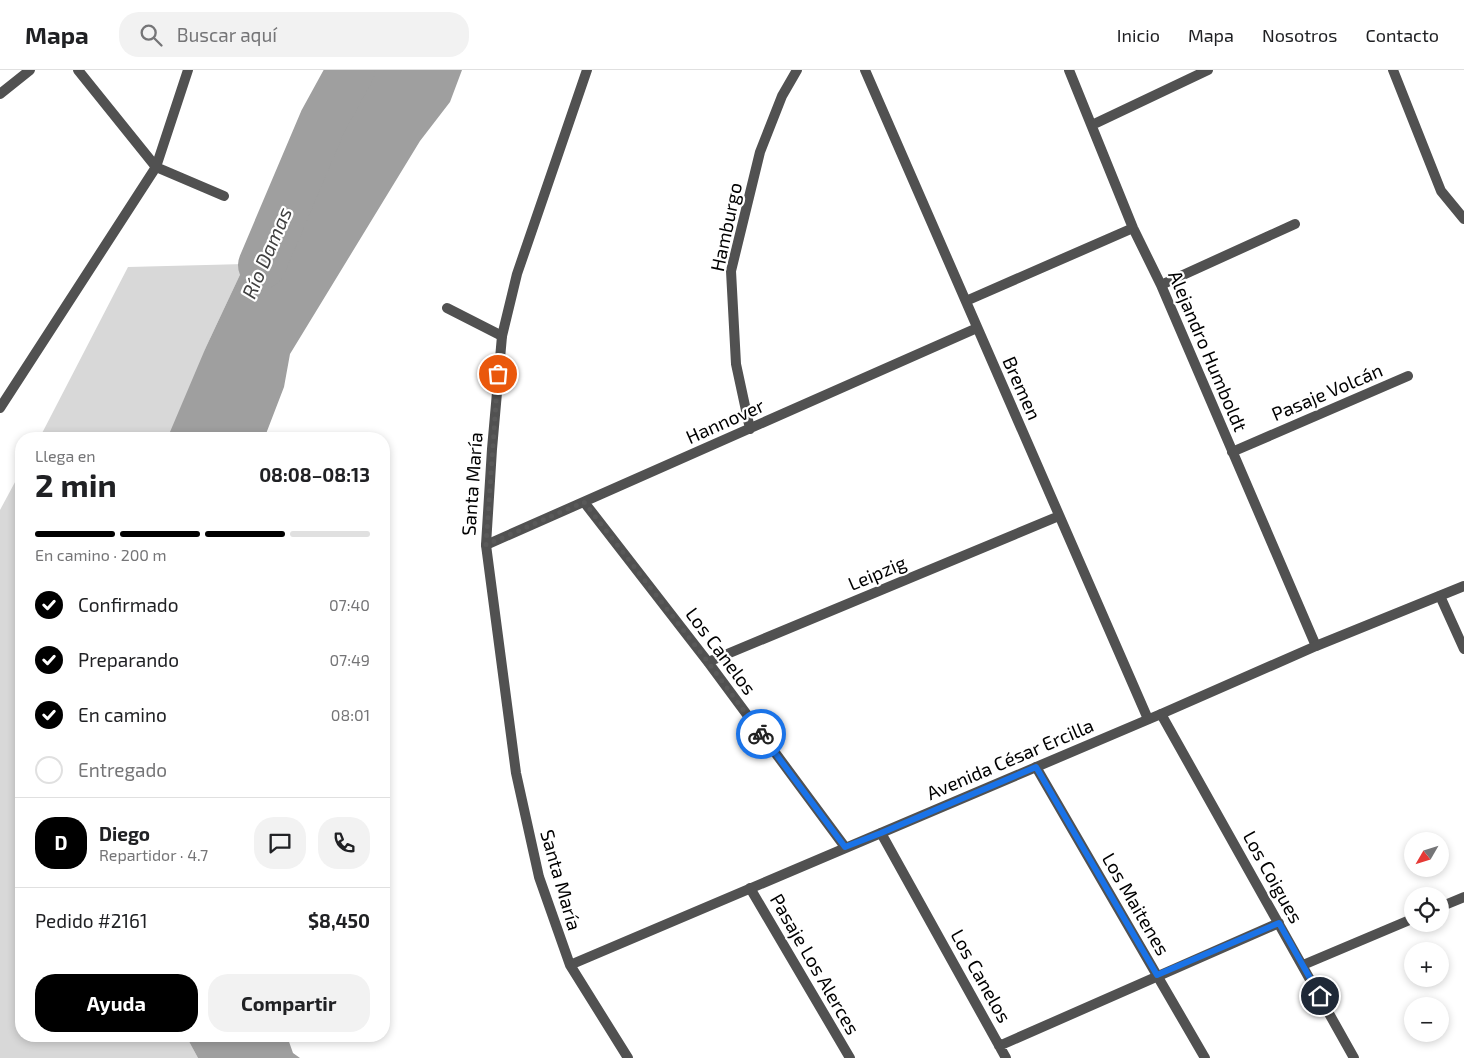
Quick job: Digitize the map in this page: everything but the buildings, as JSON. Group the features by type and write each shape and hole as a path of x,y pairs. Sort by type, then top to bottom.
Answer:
{"street":[{"path":"0,94 30,70"},
{"path":"78,70 156,167 224,196"},
{"path":"0,408 156,167 188,70"},
{"name":"Santa María","path":"587,70 517,274 502,336 486,545 516,773 539,877 570,965 628,1058"},
{"name":"Hamburgo","path":"750,428 736,364 732,271 760,152 782,96 798,70"},
{"name":"Bremen","path":"865,70 1148,719"},
{"name":"Alejandro Humboldt","path":"1069,70 1133,228 1161,285 1316,646"},
{"path":"1092,125 1208,70"},
{"path":"1393,70 1441,191 1464,219"},
{"path":"1161,285 1295,224"},
{"path":"966,301 1133,228"},
{"path":"447,308 502,336"},
{"name":"Hannover","path":"486,545 977,328"},
{"name":"Pasaje Volcán","path":"1232,452 1408,376"},
{"name":"Los Canelos","path":"584,502 708,662 845,847"},
{"name":"Leipzig","path":"708,662 1059,516"},
{"name":"Avenida César Ercilla","path":"570,965 1161,714 1316,646 1464,586"},
{"path":"1440,596 1464,649"},
{"name":"Los Coigues","path":"1161,714 1354,1058"},
{"name":"Los Maitenes","path":"1036,767 1205,1058"},
{"name":"Los Canelos","path":"881,833 1006,1058"},
{"name":"Pasaje Los Alerces","path":"750,888 850,1058"},
{"path":"1449,903 1464,897"},
{"path":"1303,965 1404,921"},
{"path":"999,1046 1279,923"}],"shaded area":[{"path":"245,264 206,347 183,418 176,432 43,432 128,267"},
{"path":"15,482 15,1042 189,1042 198,1058 0,1058 0,510"}],"water":[{"path":"364,70 462,70 450,102 420,141 290,354 284,387 267,432 170,432 206,347 245,264 333,141"},
{"path":"189,1042 289,1042 293,1053 300,1058 198,1058"}],"waterway":[{"name":"Río Damas","path":"262,265 323,121 351,70"}],"way so far":[{"path":"498,374 486,545 584,502 708,662 761,734"}],"route":[{"path":"761,734 845,847 1036,767 1157,975 1279,923 1320,996"}]}
